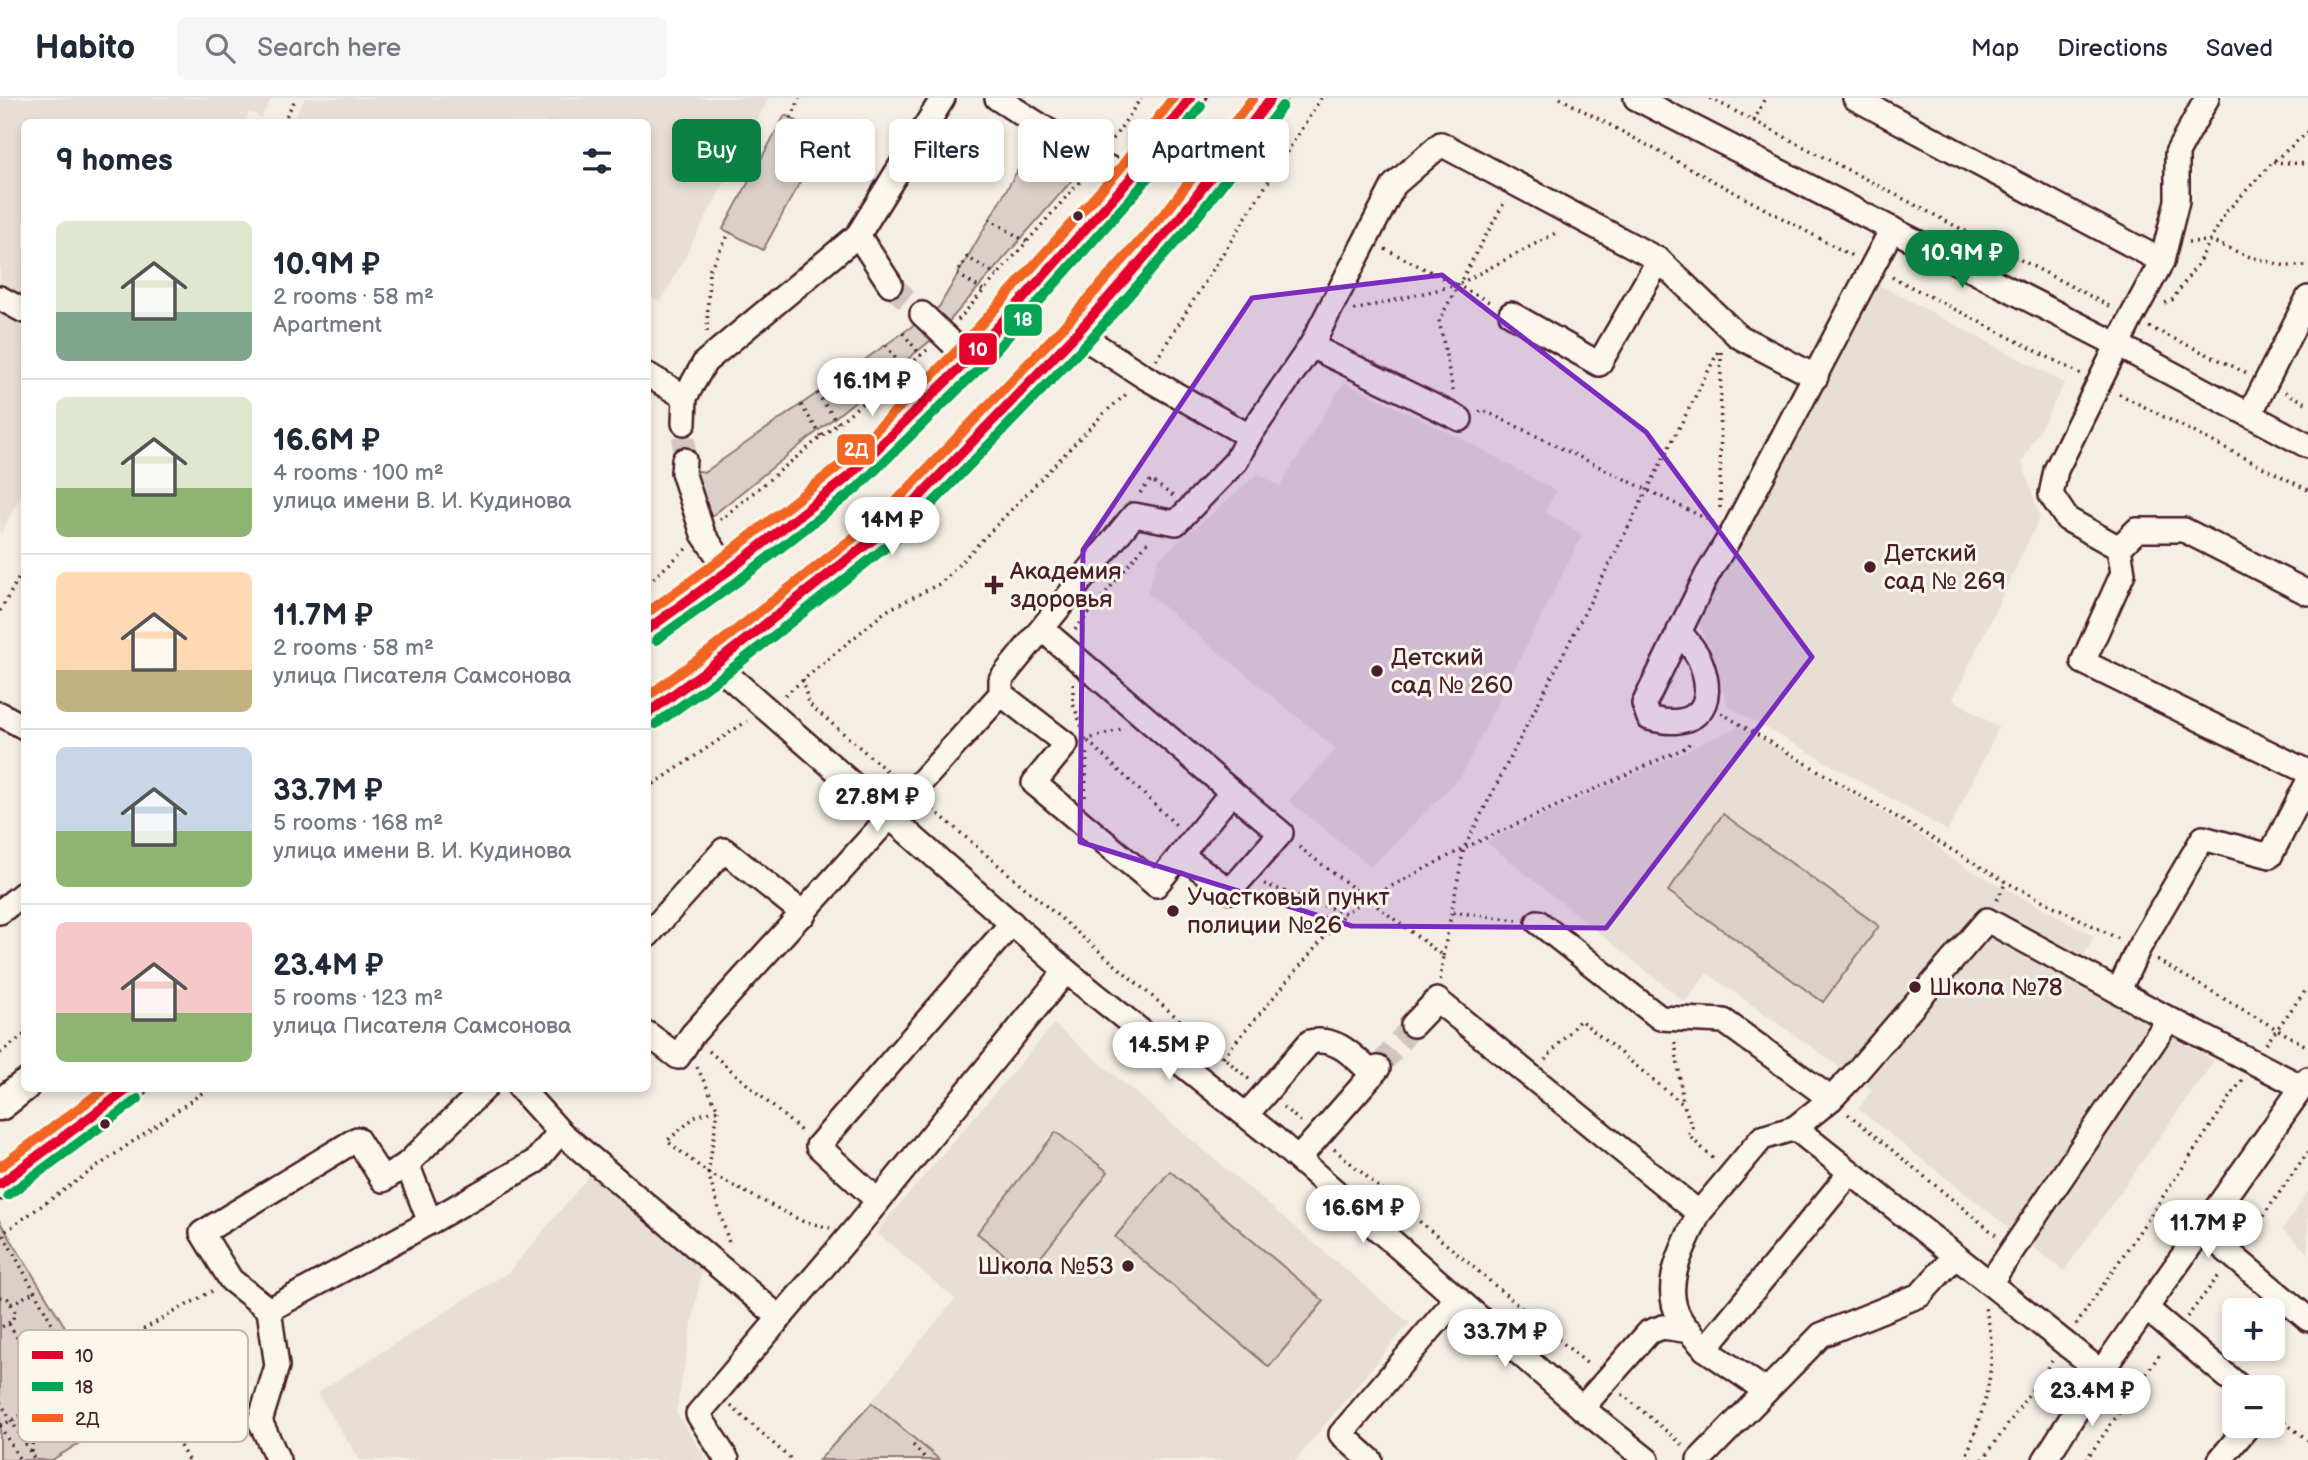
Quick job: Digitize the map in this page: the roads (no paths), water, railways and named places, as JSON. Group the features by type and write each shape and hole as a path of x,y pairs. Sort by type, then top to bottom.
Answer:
{"main road":[{"path":"1174,119 1190,98"},
{"path":"651,711 715,664 895,522 1077,333 1181,216 1272,98"},
{"path":"651,627 728,571 848,477 969,359 1128,181"},
{"path":"0,1105 21,1088"},
{"path":"0,1184 125,1092"}],"street":[{"path":"684,423 685,397 705,362 858,235 943,98"},
{"path":"997,98 1097,162 1128,178"},
{"path":"1636,98 2118,345 2308,446"},
{"path":"1855,98 2162,261"},
{"path":"2119,548 2067,519 2051,495 2056,470 2162,261 2177,201 2178,153 2207,98"},
{"path":"651,1036 678,1057 689,1039 1002,694 1001,679 1134,515 1176,523 1236,461 1249,436 1311,346 1394,185 1441,144 1659,260 1738,336 1816,377"},
{"path":"1679,631 1700,660 1706,681 1706,697 1703,706 1691,718 1668,723 1649,718 1644,704 1679,631 1707,575 1816,377 1892,229"},
{"path":"858,235 890,284"},
{"path":"1511,314 1599,364 1659,260"},
{"path":"0,298 21,309"},
{"path":"2250,414 2308,298"},
{"path":"922,314 969,359"},
{"path":"1077,333 1146,377 1249,436"},
{"path":"1311,346 1460,419"},
{"path":"651,377 685,397"},
{"path":"684,460 683,472 703,534 728,571"},
{"path":"2119,548 2137,530 2184,530 2308,593"},
{"path":"2119,548 2123,573 2083,662 2308,772"},
{"path":"1042,629 1281,833 1230,891 1187,848"},
{"path":"715,664 1066,971 1246,1115 1582,1408 1647,1460"},
{"path":"1002,694 1077,742 1034,783 1156,885 1232,792"},
{"path":"0,714 21,725"},
{"path":"2119,990 2138,949 2203,838 2270,856 2308,782"},
{"path":"651,932 724,850 804,914"},
{"path":"0,912 21,894"},
{"path":"1766,1391 1704,1349 1679,1318 1671,1290 1676,1265 1699,1213 1762,1138 1795,1128 1831,1099 1987,920 2169,1019 2254,1062 2305,1083 2101,1372 2045,1460"},
{"path":"1538,922 1660,1018 1724,1021 1831,1099"},
{"path":"878,1201 818,1146 1012,923"},
{"path":"727,1460 698,1414 852,1233 1066,971"},
{"path":"1413,1025 1437,1000 1699,1213"},
{"path":"1982,1277 2013,1249 2169,1019"},
{"path":"1246,1115 1310,1042 1321,1039 1336,1043 1375,1071 1298,1159"},
{"path":"278,1460 260,1421 277,1366 268,1310 231,1280 202,1233 357,1139 383,1181 407,1164 481,1092"},
{"path":"525,1092 560,1132 780,1318"},
{"path":"1795,1128 2101,1372"},
{"path":"268,1310 537,1161 560,1132"},
{"path":"407,1164 429,1222"},
{"path":"1704,1349 1850,1173"},
{"path":"2202,1230 2308,1319"},
{"path":"1699,1459 1821,1335 1920,1295 1955,1256"},
{"path":"1370,1460 1341,1434 1457,1298"},
{"path":"2147,1309 2226,1375"},
{"path":"1582,1408 1650,1332 1663,1327 1690,1331"},
{"path":"2220,1460 2238,1438"}],"tunnel":[{"path":"890,284 922,314"},
{"path":"684,423 684,460"},
{"path":"1378,1068 1413,1025"}],"place":[{"name":"Детский сад № 269","path":"1870,567"},
{"name":"Академия здоровья","path":"994,585"},
{"name":"Детский сад № 260","path":"1377,671"},
{"name":"Участковый пункт полиции №26","path":"1173,911"},
{"name":"Школа №78","path":"1915,987"},
{"name":"Школа №53","path":"1128,1266"}]}
